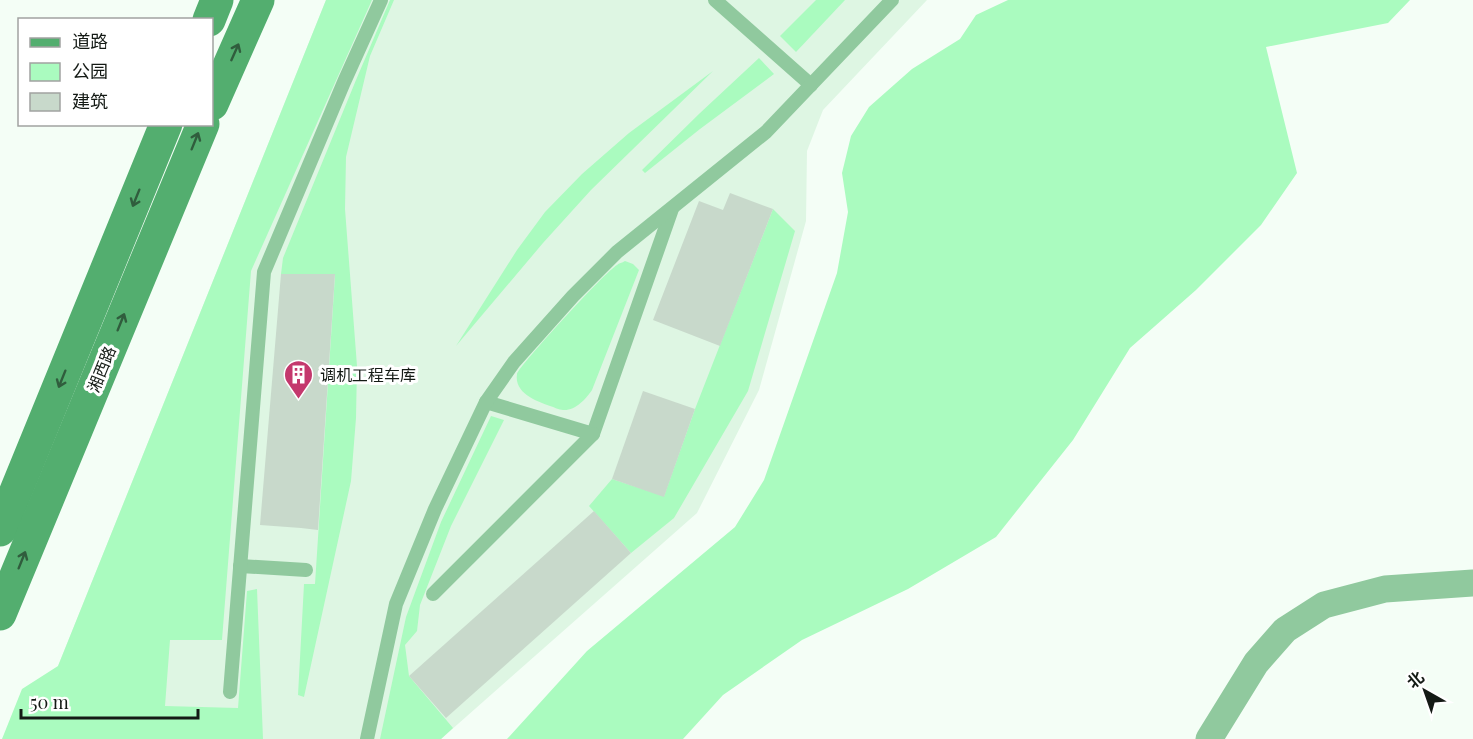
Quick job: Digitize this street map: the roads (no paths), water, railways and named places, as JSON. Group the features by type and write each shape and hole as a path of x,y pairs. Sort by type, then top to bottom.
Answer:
{"street":[{"path":"210,18 217,0"},
{"path":"213,103 258,0"},
{"name":"湘西路","path":"0,530 165,126"},
{"name":"湘西路","path":"0,614 202,126"},
{"path":"1209,739 1256,663 1286,630 1324,604 1384,589 1473,582"}],"lane":[{"path":"230,692 264,272 381,0"},
{"path":"714,0 811,85"},
{"path":"367,739 396,604 435,509 486,402 514,362 573,296 617,252 766,132 892,0"},
{"path":"433,594 593,434 673,207"},
{"path":"486,402 593,434"},
{"path":"240,566 306,570"}],"place":[{"name":"调机工程车库","path":"299,400"}]}
